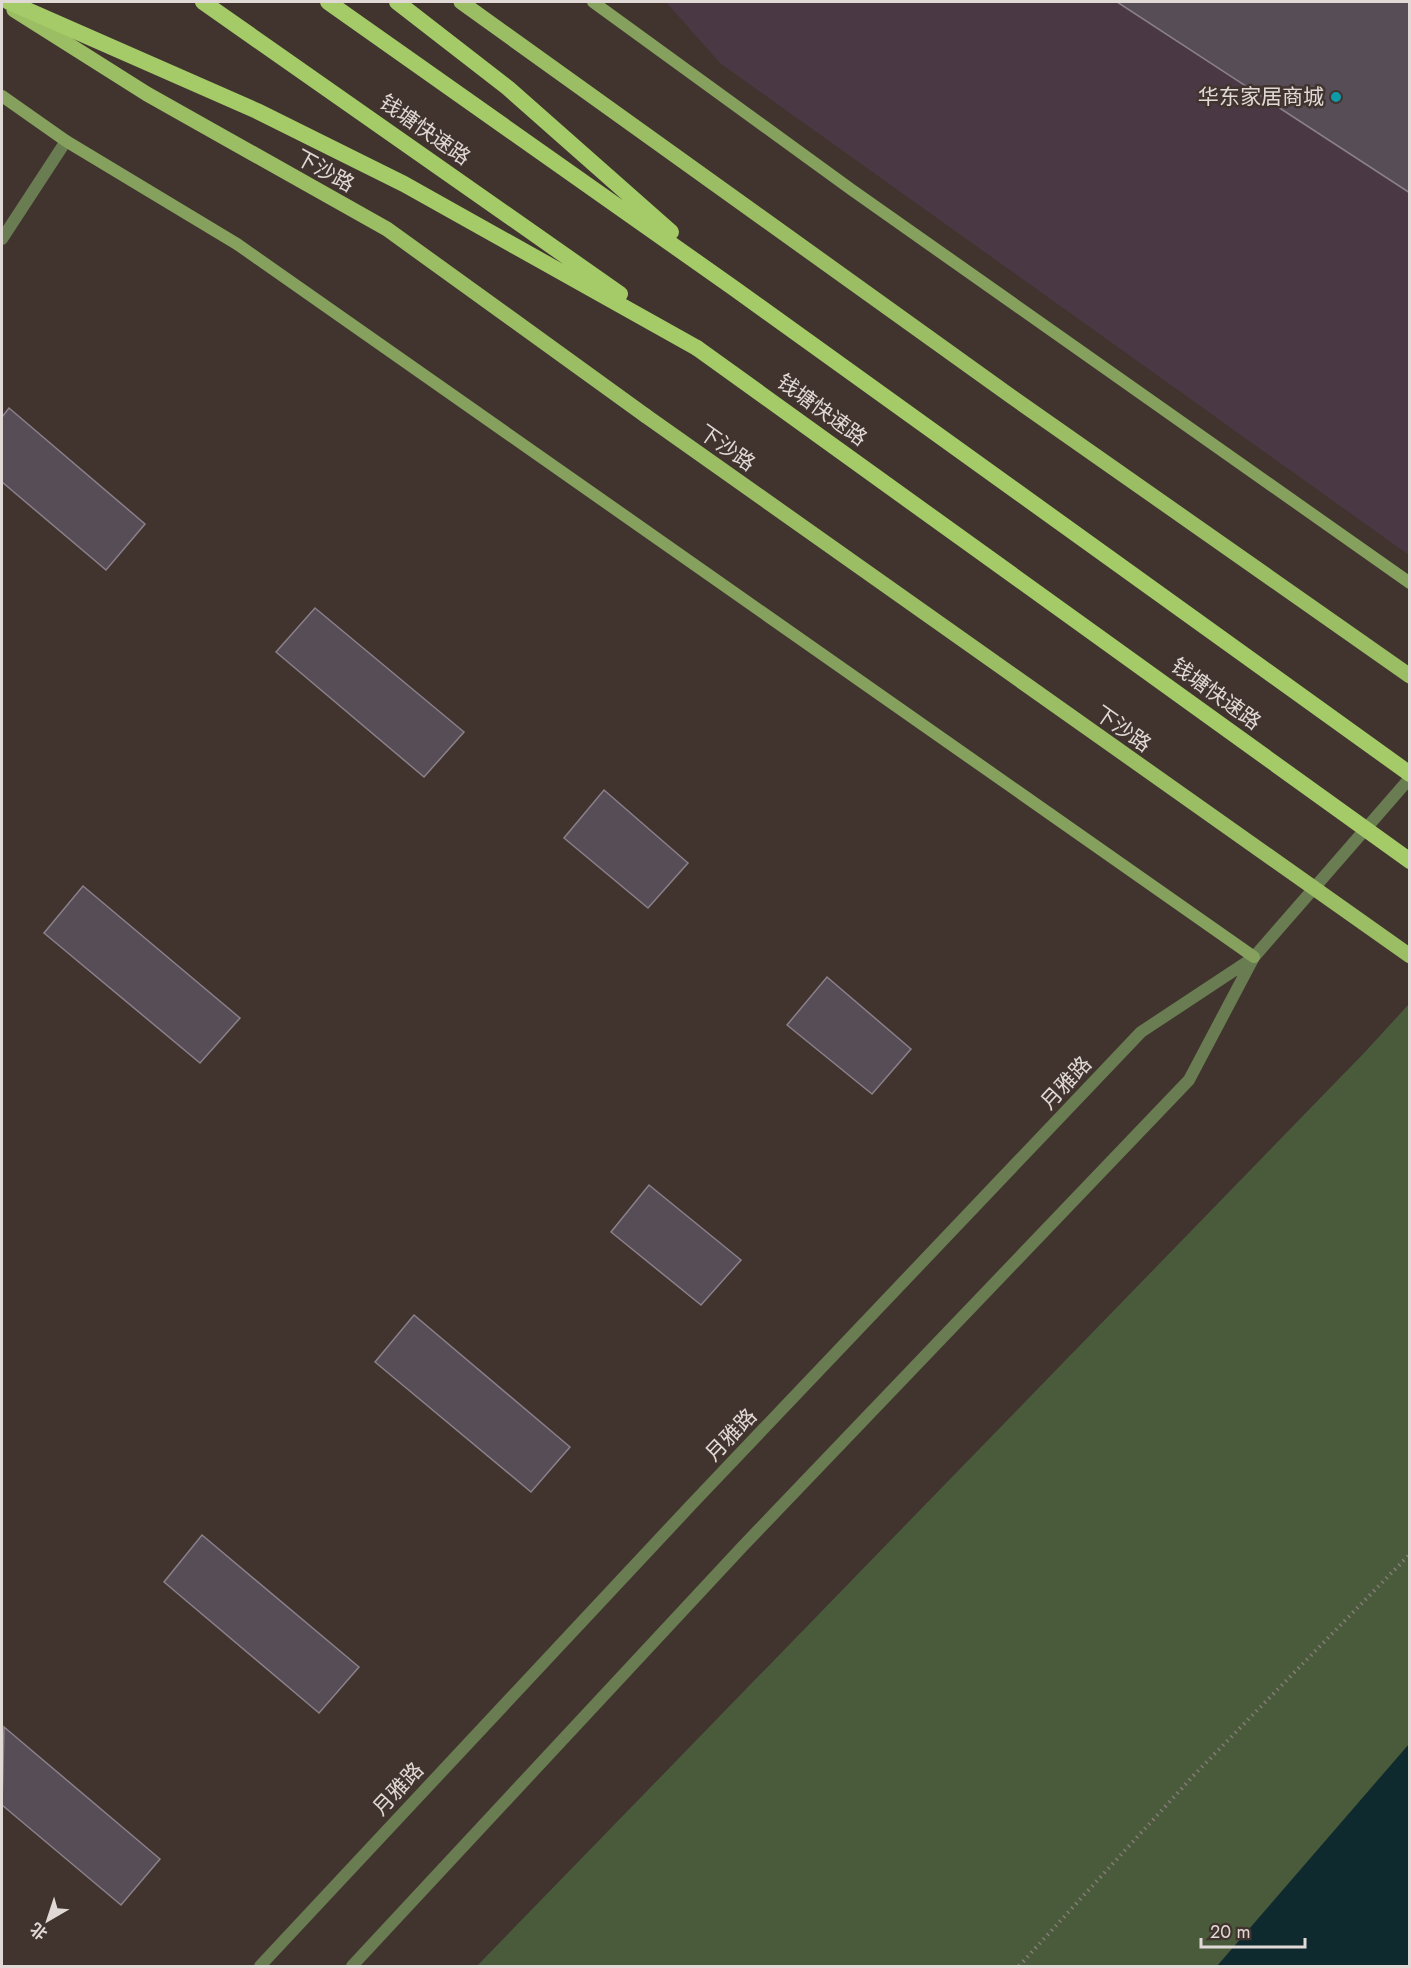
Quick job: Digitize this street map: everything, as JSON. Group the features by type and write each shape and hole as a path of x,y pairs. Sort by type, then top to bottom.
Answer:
{"highway":[{"path":"9,2 257,111 404,184 696,348"},
{"name":"钱塘快速路","path":"203,2 696,348 1410,861"},
{"path":"328,2 735,289 1410,776"},
{"path":"397,2 508,88 735,289"}],"main road":[{"name":"下沙路","path":"2,2 147,94 387,230 1410,957"},
{"path":"461,2 778,227 1012,398 1410,676"},
{"path":"592,2 852,190 1410,583"},
{"path":"2,96 66,141 237,244 1254,957"}],"street":[{"path":"2,239 66,141"},
{"name":"月雅路","path":"352,1966 742,1546 1190,1080 1254,957 1410,776"},
{"name":"月雅路","path":"260,1966 684,1512 1141,1032 1254,957"}],"path":[{"path":"1019,1966 1195,1774 1410,1554"}],"shaded area":[{"path":"666,2 1409,2 1409,555 720,63"}],"green space":[{"path":"1409,1004 1409,1966 477,1966 1365,1052"}],"water":[{"path":"1409,1744 1409,1966 1217,1966"}],"building":[{"name":"华东家居商城","path":"1117,2 1410,2 1410,193"},
{"path":"9,408 145,524 106,570 2,482 2,417"},
{"path":"315,608 464,732 424,777 276,652"},
{"path":"604,790 688,863 648,908 564,838"},
{"path":"83,886 240,1018 200,1063 44,933"},
{"path":"827,977 911,1049 872,1094 787,1025"},
{"path":"649,1185 741,1260 701,1305 611,1232"},
{"path":"414,1315 570,1447 531,1492 375,1362"},
{"path":"202,1535 359,1667 319,1713 164,1582"},
{"path":"4,1727 160,1859 121,1905 2,1805"}],"place":[{"name":"华东家居商城","path":"1336,97"}]}
